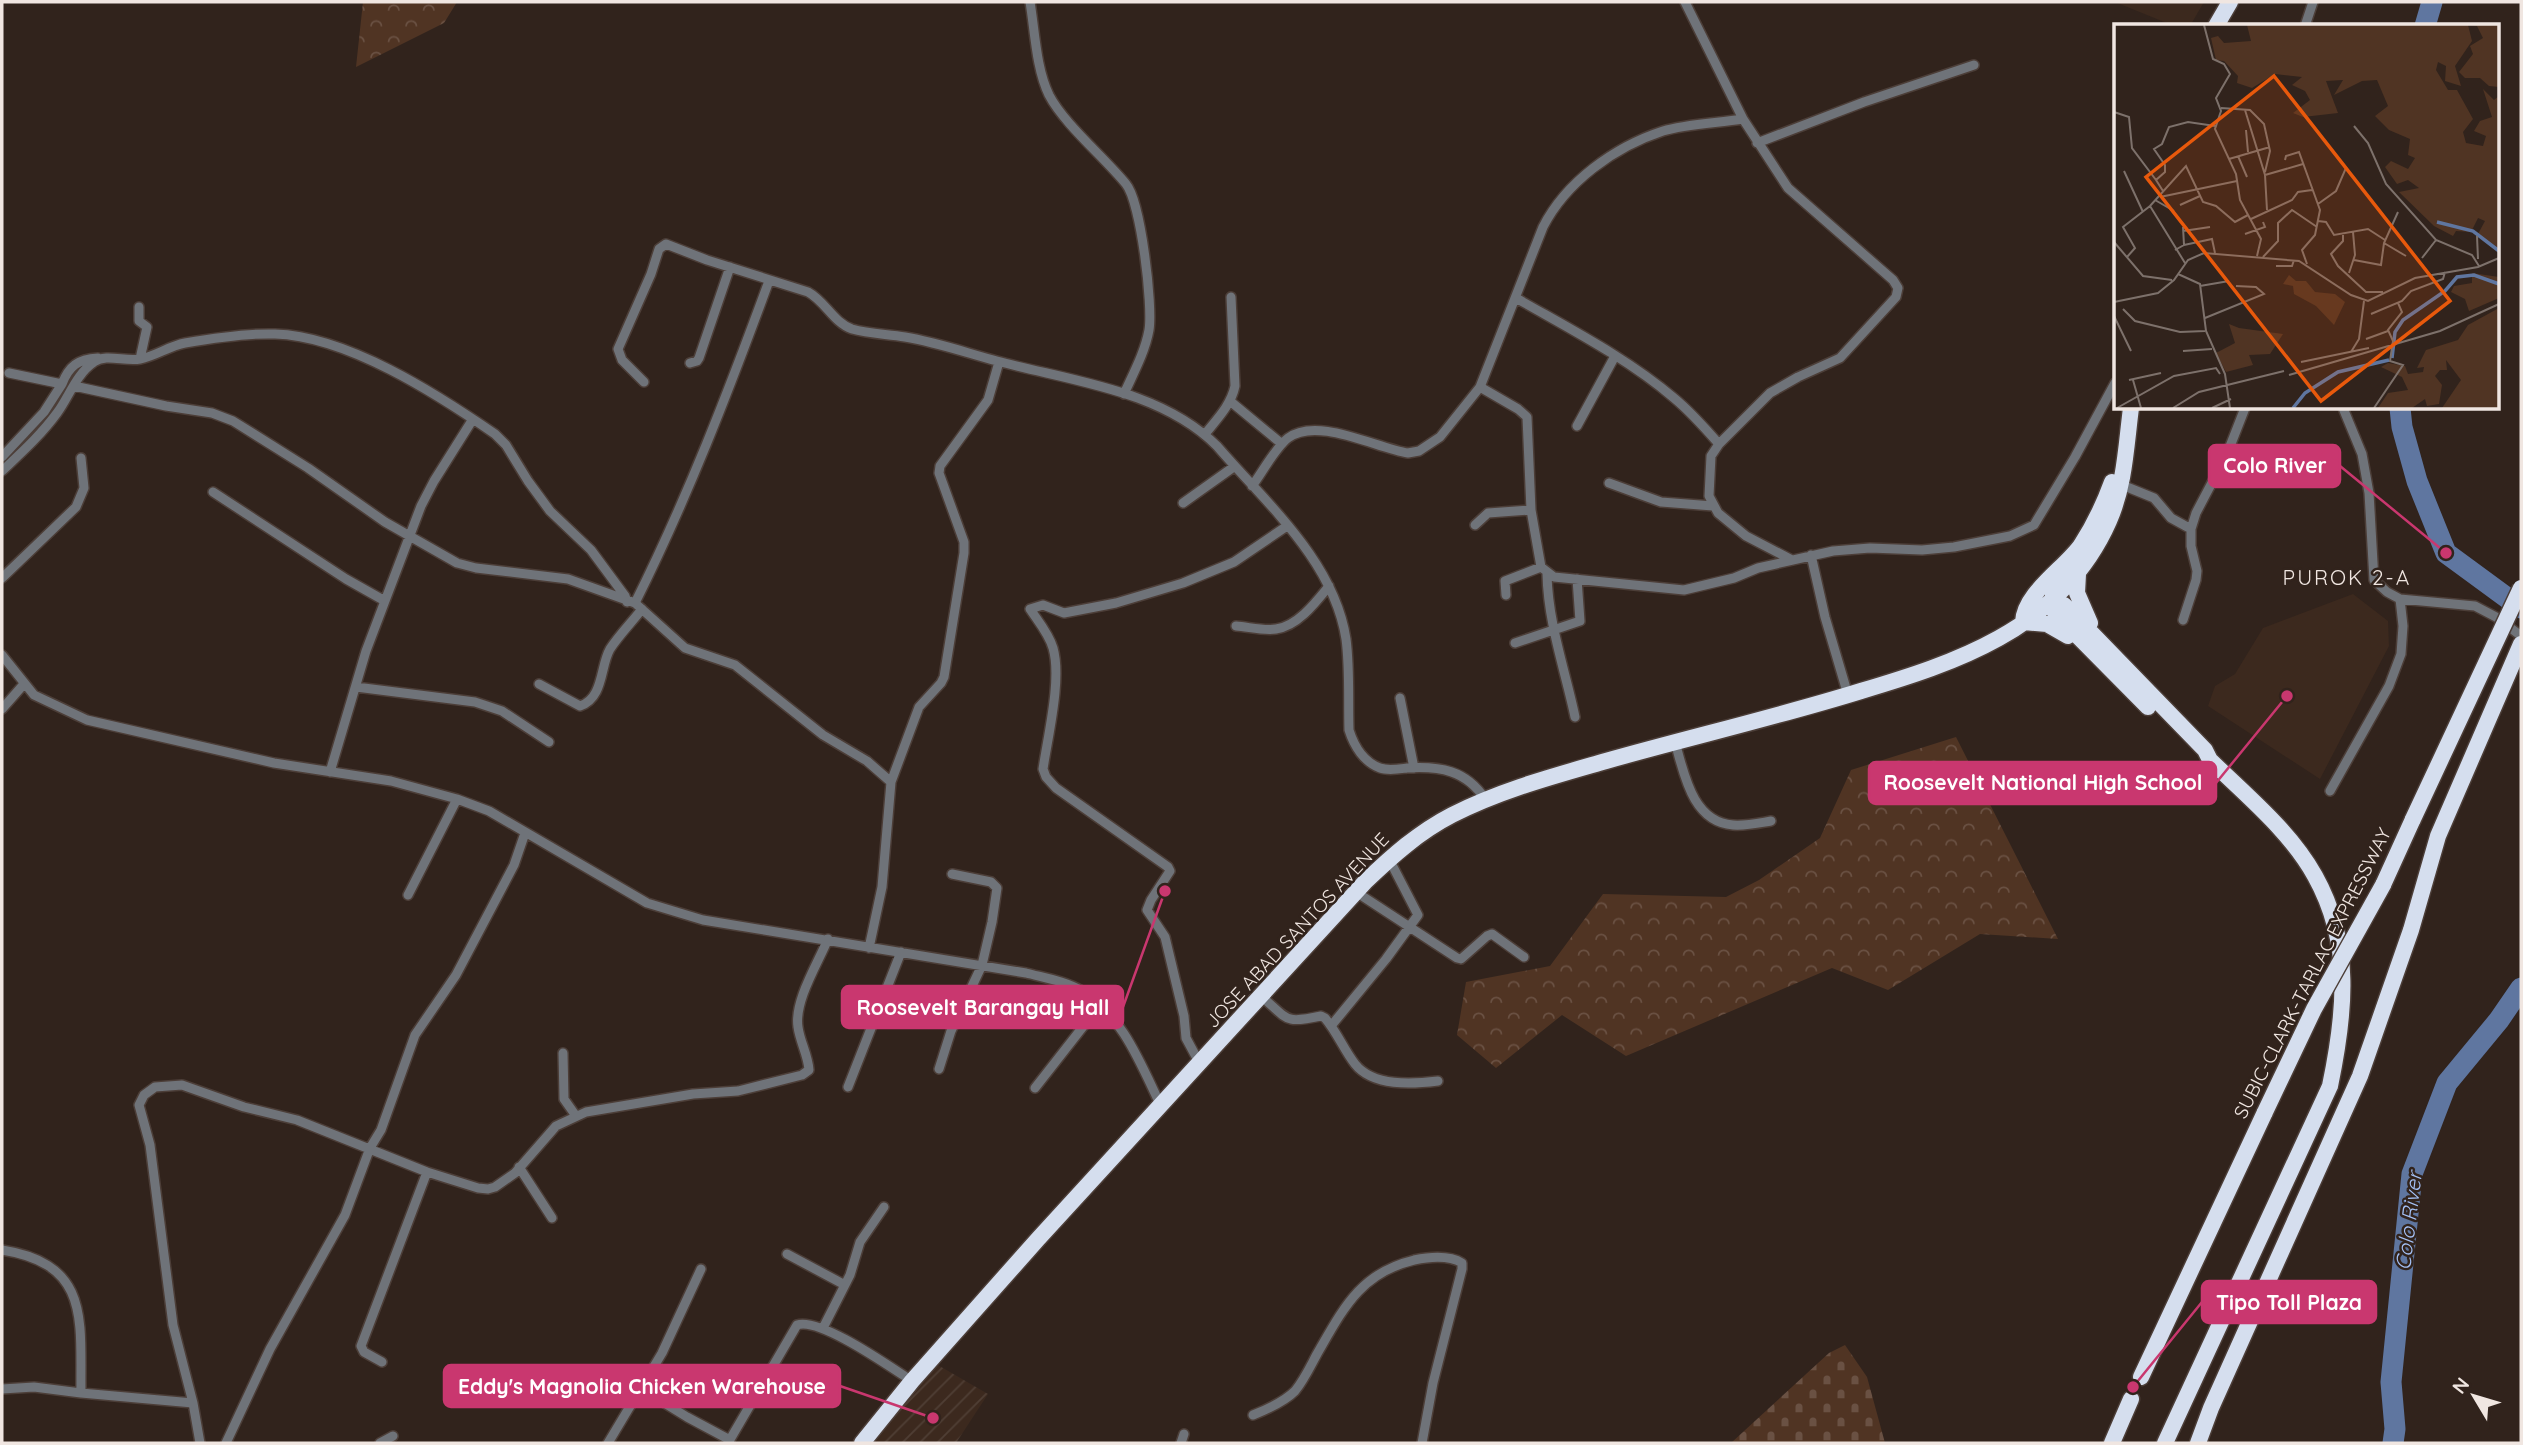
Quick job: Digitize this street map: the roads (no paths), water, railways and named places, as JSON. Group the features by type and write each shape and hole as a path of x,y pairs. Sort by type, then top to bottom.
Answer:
{"highway":[{"path":"2218,24 2230,2"},
{"name":"JOSE ABAD SANTOS AVENUE","path":"862,1443 912,1381 1356,892 1389,859 1435,824 1485,799 1540,780 1910,677 2001,637 2051,602 2078,574 2110,521 2122,485 2131,410"},
{"name":"JOSE ABAD SANTOS AVENUE","path":"2023,622 2026,604 2071,558 2100,511 2126,440"},
{"path":"2071,558 2065,573 2054,586 2051,602 2055,613 2060,620 2095,646 2199,756 2210,760 2273,821 2314,874 2326,900 2341,957 2344,999 2330,1086 2187,1401 2165,1443"},
{"path":"2078,574 2077,593 2095,646"},
{"name":"SUBIC-CLARK-TARLAC EXPRESSWAY","path":"2141,1377 2314,1009 2383,885 2521,588"},
{"path":"2023,622 2048,624 2095,646"},
{"path":"2198,1443 2211,1408 2360,1076 2411,930 2438,836 2521,644"},
{"path":"2112,1443 2131,1399"},
{"path":"2159,1443 2187,1401"}],"street":[{"path":"1030,2 1048,94 1128,186 1136,206 1150,321 1146,342 1124,394"},
{"path":"1685,2 1743,119 1788,188 1893,280 1898,288 1896,297 1840,358 1770,393 1719,444 1712,456 1709,496 1713,506 1746,536 1792,560"},
{"path":"2306,24 2312,2"},
{"path":"1757,143 1864,102 1974,65"},
{"path":"1252,486 1282,444 1289,437 1298,434 1323,431 1401,451 1419,451 1440,437 1480,387 1524,271 1548,218 1574,183 1605,160 1663,131 1743,119"},
{"path":"644,382 622,360 618,349 662,245 666,244 817,296 842,323 851,328 907,337 1061,376 1124,394 1178,414 1205,434 1235,466 1287,526 1329,586 1346,639 1349,730 1353,743 1362,755 1381,769 1436,768 1466,778 1477,787 1485,799"},
{"path":"690,363 699,358 730,267"},
{"path":"539,684 580,706 585,705 596,691 603,677 603,665 609,651 635,605 691,481 769,281"},
{"path":"1205,434 1230,401 1235,386 1231,297"},
{"path":"1516,298 1615,356 1674,397 1719,444"},
{"path":"139,307 139,321 147,327 140,359"},
{"path":"2,457 44,412 66,373 79,361 100,358 140,359 183,344 274,334 295,336 337,347 403,376 472,419 506,445 537,495 591,550 625,596 635,605 685,648 735,665 823,735 867,761 891,782"},
{"path":"1577,426 1615,356"},
{"path":"2,471 39,435 84,370 100,358"},
{"path":"869,948 882,887 891,782 919,707 944,677 964,553 964,541 939,473 940,466 988,400 999,362"},
{"path":"9,373 62,384"},
{"path":"1506,595 1505,581 1544,571 1554,577 1684,590 1811,555 1870,548 1922,551 2010,536 2034,525 2114,385"},
{"path":"74,386 212,413 233,421 385,522 457,563 476,568 568,579 635,605"},
{"path":"1480,387 1527,417 1531,510 1574,717"},
{"path":"1230,401 1282,444"},
{"path":"2183,620 2197,571 2190,546 2191,529 2196,513 2227,454 2244,410"},
{"path":"2344,410 2362,454 2369,493 2374,580 2400,599 2475,606 2496,617 2521,636"},
{"path":"330,772 366,651 411,536 434,481 472,419"},
{"path":"2,578 76,507 84,488 81,458"},
{"path":"1183,503 1235,466"},
{"path":"1609,483 1661,502 1713,506"},
{"path":"2122,485 2154,498 2171,518 2191,529"},
{"path":"213,492 385,601"},
{"path":"1475,525 1488,513 1531,510"},
{"path":"1200,1064 1186,1038 1184,1016 1168,945 1147,910 1170,871 1168,867 1056,788 1046,777 1044,769 1056,675 1055,659 1053,646 1030,609 1043,605 1064,613 1116,603 1183,583 1234,562 1287,526"},
{"path":"1811,555 1825,617 1848,695"},
{"path":"1515,643 1580,621 1577,579"},
{"path":"1236,626 1276,629 1284,627 1302,615 1329,586"},
{"path":"2330,791 2389,686 2401,654 2403,626 2400,599"},
{"path":"2,655 24,684 40,699 97,723 274,763 391,781 457,799 489,811 623,891 674,912 703,920 982,965 1062,982 1082,991 1100,1004 1123,1033 1161,1106"},
{"path":"2,709 24,684"},
{"path":"356,687 475,702 502,711 549,742"},
{"path":"1400,698 1414,768"},
{"path":"1675,742 1692,798 1707,813 1719,822 1731,825 1771,821"},
{"path":"408,895 457,799"},
{"path":"226,1443 270,1349 338,1231 370,1149 381,1130 415,1035 456,975 514,865 525,833"},
{"path":"1331,1026 1378,970 1418,915 1389,859"},
{"path":"939,1069 951,1031 982,965 997,888 991,882 951,874"},
{"path":"1356,892 1408,928 1461,959 1486,936 1492,934 1524,957"},
{"path":"200,1443 173,1325 150,1145 139,1105 144,1095 155,1087 182,1085 244,1107 317,1126 427,1172 488,1189 506,1180 556,1126 576,1116 655,1100 738,1091 802,1075 809,1070 797,1014 800,1001 828,939"},
{"path":"848,1087 901,952"},
{"path":"1261,996 1294,1022 1321,1016 1331,1026 1355,1065 1369,1075 1415,1084 1438,1081"},
{"path":"1034,1088 1100,1004"},
{"path":"562,1053 561,1086 564,1099 576,1116"},
{"path":"519,1167 552,1218"},
{"path":"382,1362 364,1352 361,1346 427,1172"},
{"path":"823,1328 845,1285 860,1242 884,1207"},
{"path":"2,1250 21,1253 44,1264 65,1280 73,1290 77,1302 80,1340 81,1393"},
{"path":"787,1254 845,1285"},
{"path":"1253,1415 1293,1392 1303,1380 1336,1320 1358,1290 1369,1280 1398,1264 1418,1259 1438,1257 1457,1260 1462,1263 1462,1269 1433,1383 1422,1443"},
{"path":"608,1443 675,1329 701,1269"},
{"path":"640,1388 729,1442 797,1325 802,1323 823,1328 912,1381"},
{"path":"2,1389 34,1387 193,1403"},
{"path":"380,1443 393,1436"}],"waterway":[{"name":"Colo River","path":"2426,24 2432,2"},
{"name":"Colo River","path":"2400,410 2402,427 2417,481 2446,553 2521,608"},
{"name":"Colo River","path":"2393,1443 2395,1429 2391,1382 2412,1174 2447,1083 2499,1020 2521,988"}],"place":[{"name":"Colo River","path":"2446,553"},
{"name":"Roosevelt National High School","path":"2287,696"},
{"name":"Roosevelt Barangay Hall","path":"1165,891"},
{"name":"Tipo Toll Plaza","path":"2133,1387"},
{"name":"Eddy's Magnolia Chicken Warehouse","path":"933,1418"}],"district":[{"name":"PUROK 2-A","path":"2347,578"}]}
